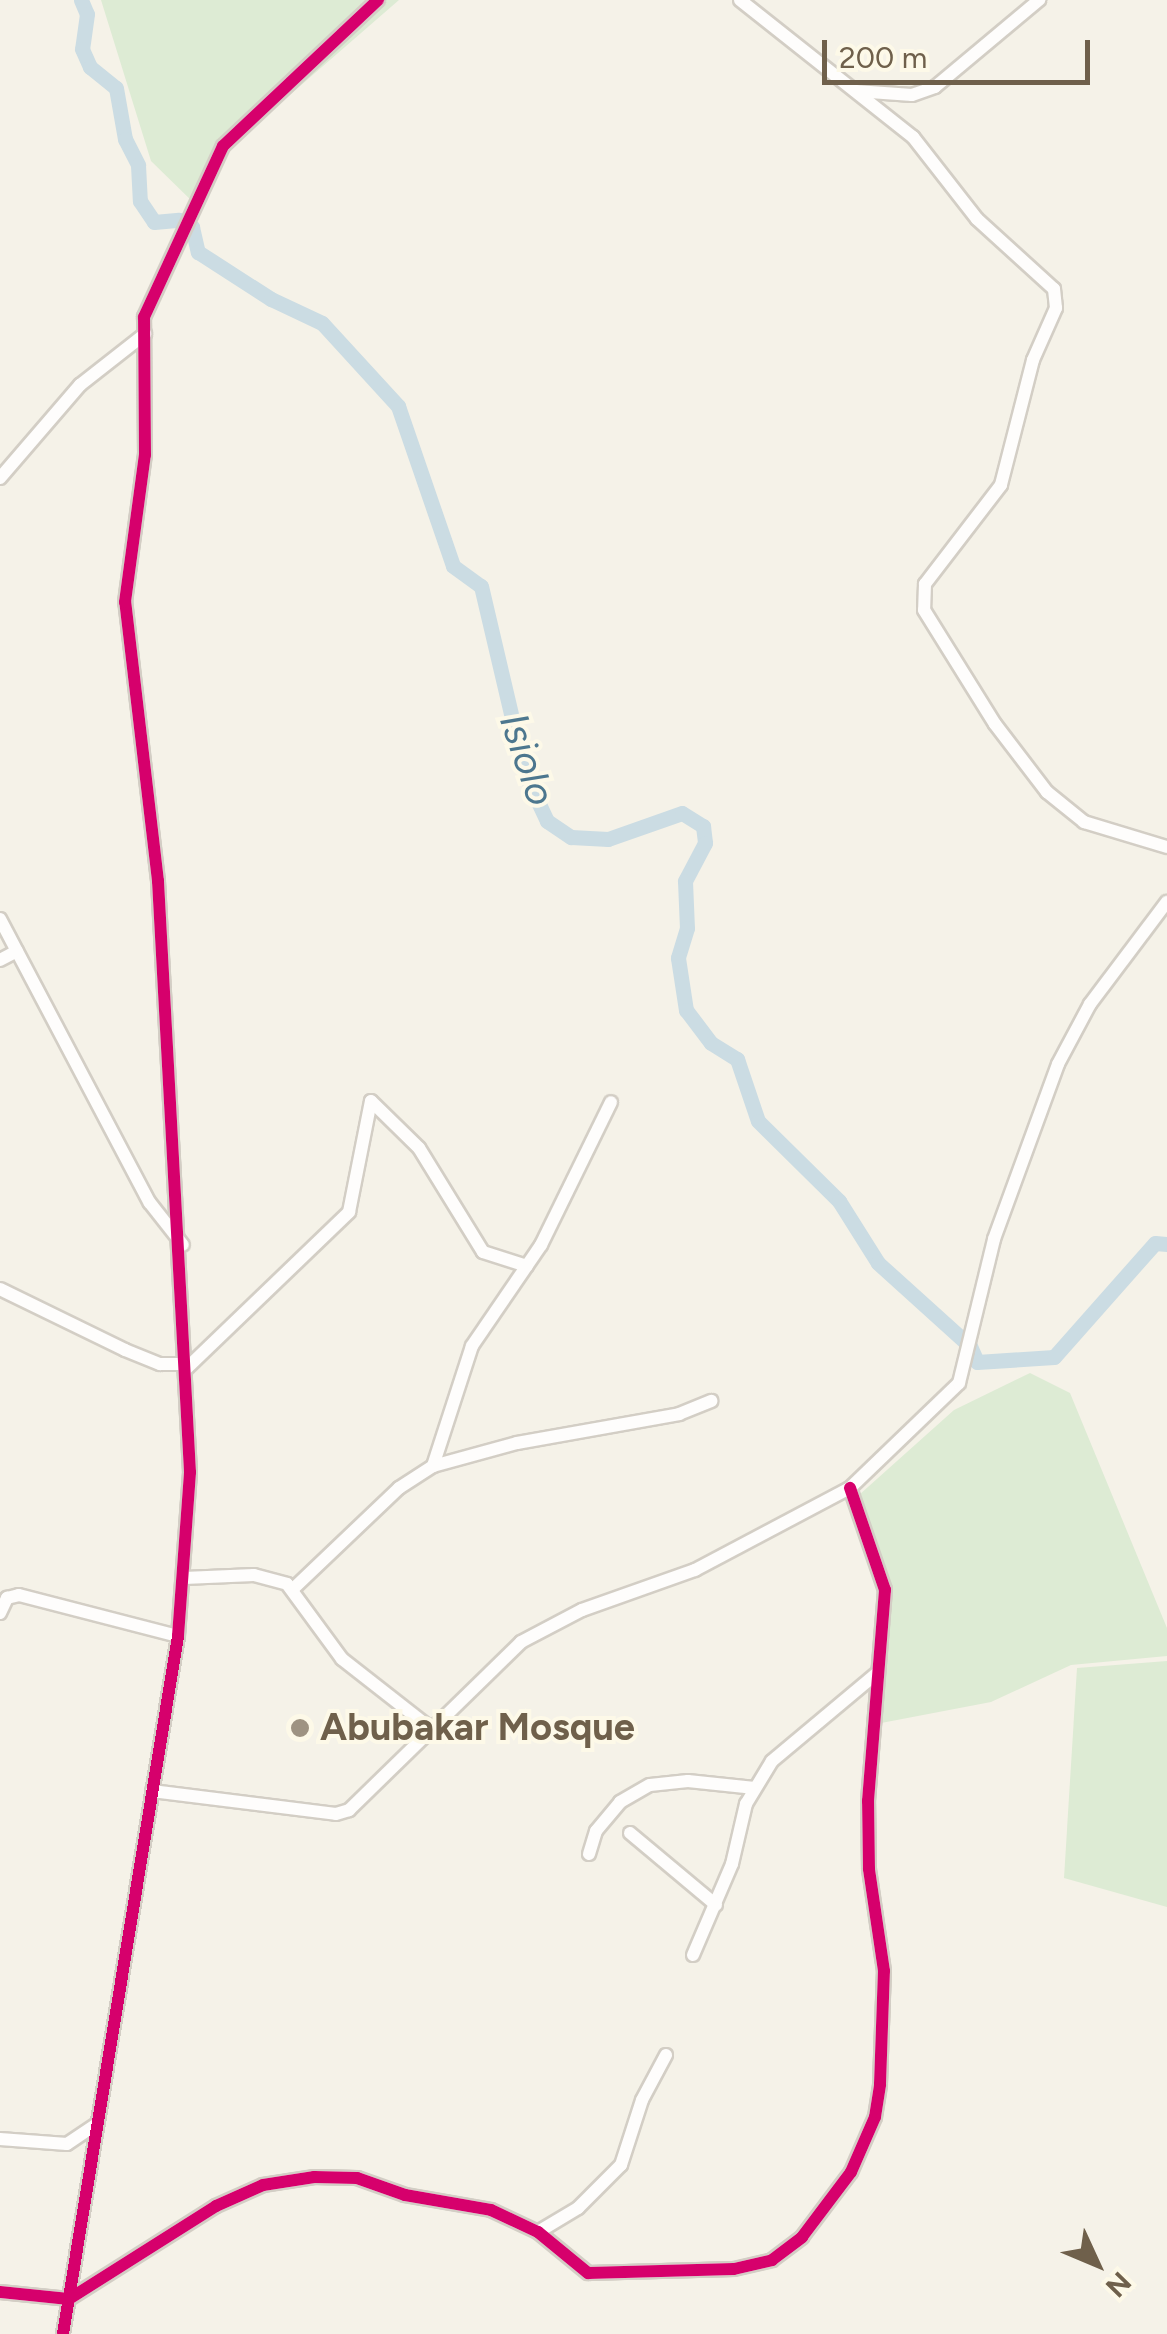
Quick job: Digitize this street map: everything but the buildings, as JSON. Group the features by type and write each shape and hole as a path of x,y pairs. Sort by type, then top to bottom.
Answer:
{"street":[{"path":"63,2334 178,1636 190,1472 183,1246 158,882 125,602 143,490 149,299 184,224 236,130 378,0"},
{"path":"740,0 913,137 976,219 1045,278 1057,298 1000,485 924,584 927,618 1047,792 1084,822 1167,847"},
{"path":"854,91 912,95 935,87 1040,0"},
{"path":"0,478 80,385 145,334"},
{"path":"152,1791 336,1814 358,1804 429,1727 521,1642 548,1626 695,1570 850,1488 959,1382 994,1239 1058,1064 1090,1004 1167,902"},
{"path":"0,919 150,1203 183,1246"},
{"path":"0,960 18,951"},
{"path":"0,1289 125,1350 160,1364 186,1366 349,1212 371,1102 418,1148 482,1252 526,1266"},
{"path":"433,1466 472,1346 526,1266 611,1102"},
{"path":"294,1588 399,1488 433,1466 517,1443 679,1414 712,1400"},
{"path":"0,2292 69,2299 191,2219 264,2185 297,2178 358,2178 404,2195 490,2210 538,2232 588,2274 734,2269 784,2253 843,2187 875,2117 880,2084 884,1971 868,1843 876,1674 885,1590 850,1488"},
{"path":"184,1578 254,1575 294,1588 342,1659 429,1727"},
{"path":"0,1613 7,1598 18,1596 178,1636"},
{"path":"693,1955 716,1905 755,1788 772,1761 876,1674"},
{"path":"589,1854 596,1831 620,1802 650,1785 688,1781 755,1788"},
{"path":"630,1833 716,1905"},
{"path":"538,2232 578,2208 622,2165 642,2100 666,2055"},
{"path":"0,2138 66,2144 98,2124"}],"green space":[{"path":"101,0 399,0 223,153 196,205 151,161"},
{"path":"1030,1373 1070,1393 1167,1628 1167,1656 1071,1665 991,1702 876,1724 891,1610 859,1495 954,1410"},
{"path":"1167,1661 1167,1907 1064,1878 1077,1668"}],"waterway":[{"name":"Isiolo","path":"81,0 87,14 82,49 90,67 116,88 125,139 138,165 140,201 154,222 179,220 192,227 198,252 271,299 322,323 398,406 453,566 481,586 525,774 547,821 571,837 608,839 682,813 703,826 705,843 685,881 687,928 678,958 686,1010 711,1043 737,1059 758,1121 839,1201 878,1263 970,1346 977,1362 1054,1357 1155,1243 1167,1244"}],"cycle path":[{"path":"63,2334 178,1636 190,1472 158,881 125,602 145,455 144,317 223,146 378,0"},
{"path":"0,2292 69,2299 216,2206 263,2185 314,2177 357,2178 405,2195 491,2210 538,2232 588,2273 734,2269 772,2260 802,2237 851,2172 875,2117 880,2084 884,1971 869,1869 868,1801 885,1590 850,1488"}],"place":[{"name":"Abubakar Mosque","path":"300,1728"}]}
